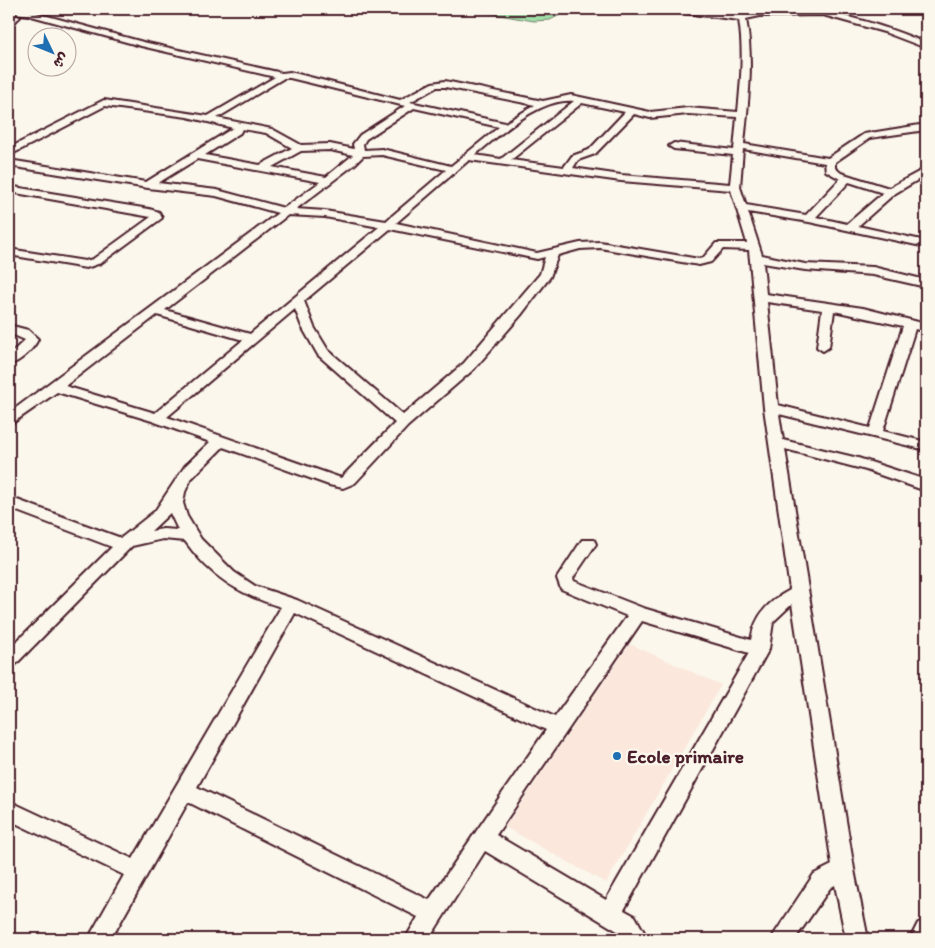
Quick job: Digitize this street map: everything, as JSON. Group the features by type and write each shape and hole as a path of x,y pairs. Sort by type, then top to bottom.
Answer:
{"street":[{"path":"669,9 760,14 822,13 887,30 926,46"},
{"path":"9,10 29,13 141,44 282,76 305,78 343,90 508,126"},
{"path":"745,13 746,40 742,115 735,187 756,253 771,408 798,593 844,875 857,939"},
{"path":"9,15 16,18 9,25"},
{"path":"210,118 256,93 282,76"},
{"path":"360,153 358,144 363,137 435,86 445,84 543,104"},
{"path":"157,418 467,157 508,126 543,104 566,98 630,112 655,115 693,111 742,115"},
{"path":"503,162 528,140 581,100"},
{"path":"9,152 104,103 136,106 210,118 269,132 299,148 339,148 360,153 383,153 453,169"},
{"path":"566,171 575,158 592,152 630,112"},
{"path":"148,185 237,131 238,126"},
{"path":"674,146 739,150 830,161 867,136 926,127"},
{"path":"262,168 299,148"},
{"path":"9,419 55,387 287,212 360,153"},
{"path":"196,156 328,180"},
{"path":"467,157 566,171 735,187"},
{"path":"830,161 830,170 847,178 890,192"},
{"path":"9,162 148,185 217,192 287,212 325,214 388,225 537,256 580,246 600,245 699,262 707,260 720,245 810,267 873,271 926,283"},
{"path":"11,192 45,169"},
{"path":"849,228 890,192 926,171"},
{"path":"809,219 847,178"},
{"path":"9,252 86,265 97,261 157,218 155,214 148,212 11,192"},
{"path":"743,208 809,219 926,244"},
{"path":"55,387 157,418 334,482 343,483 350,480 403,423 469,366 517,312 546,275 552,254"},
{"path":"761,297 863,312 926,328"},
{"path":"297,299 308,326 323,352 403,423"},
{"path":"823,347 829,307"},
{"path":"155,311 251,338"},
{"path":"876,432 910,324"},
{"path":"9,329 24,333 32,339 30,344 9,361"},
{"path":"771,408 876,432 926,446"},
{"path":"9,660 123,545 161,515 194,463 222,440"},
{"path":"776,443 842,457 889,471 926,486"},
{"path":"176,493 176,508 180,519 191,536 224,574 238,584 258,594 291,604 558,727"},
{"path":"9,502 123,545 163,534 191,536"},
{"path":"588,544 565,578 567,585 638,613 760,649"},
{"path":"610,914 760,649 760,634 766,617 780,602 798,593"},
{"path":"99,939 186,791 291,604"},
{"path":"416,939 482,838 638,613"},
{"path":"186,791 433,914"},
{"path":"9,810 139,872"},
{"path":"482,838 627,924 637,939"},
{"path":"782,939 822,881 832,875 844,875"},
{"path":"921,939 926,931"}],"shaded area":[{"name":"Ecole primaire","path":"630,644 721,685 606,883 505,827"}],"green space":[{"path":"572,9 550,20 534,21 470,10"}],"place":[{"name":"Ecole primaire","path":"617,756"}]}
